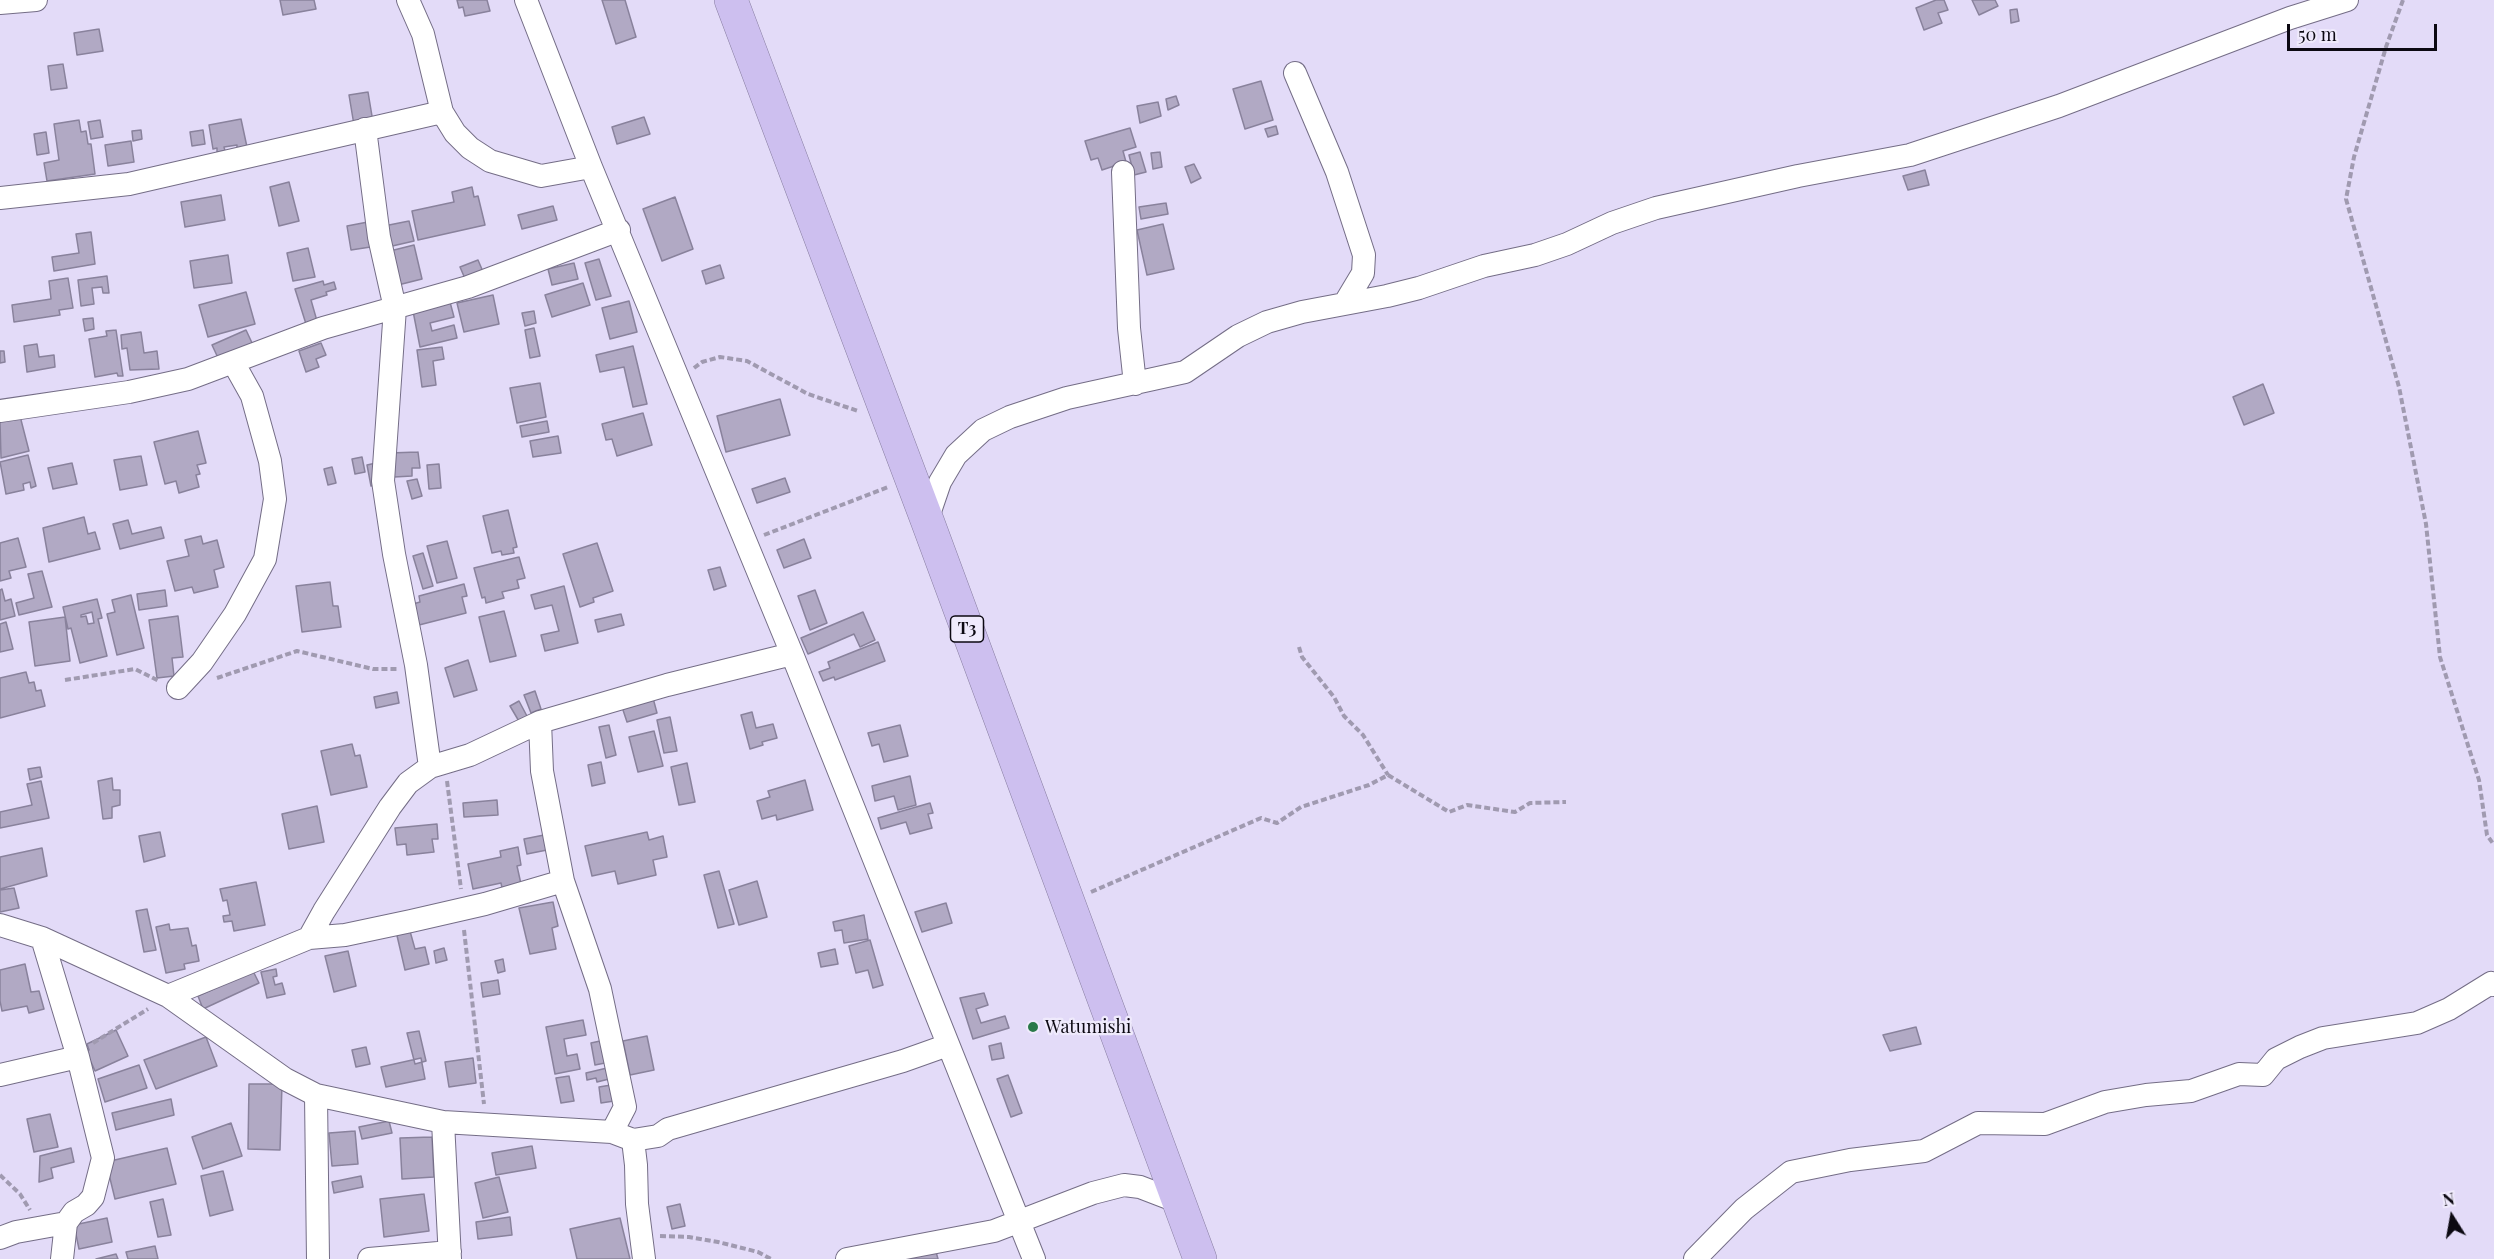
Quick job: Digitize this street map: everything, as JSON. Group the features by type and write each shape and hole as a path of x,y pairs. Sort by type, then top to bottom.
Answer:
{"highway":[{"name":"T3","path":"731,0 927,520 1200,1259"}],"street":[{"path":"0,3 36,0"},
{"path":"408,0 423,34 442,112 462,140 490,161 542,176 591,167"},
{"path":"526,0 591,167 619,230 792,654 1034,1259"},
{"path":"927,520 940,482 956,455 983,430 1010,417 1067,398 1175,375 1193,369 1238,336 1267,322 1419,288 1484,266 1535,255 1567,244 1612,223 1656,208 1798,176 1910,155 2059,106 2290,18 2348,0"},
{"path":"1295,73 1337,172 1364,255 1363,273 1345,303"},
{"path":"0,198 129,184 442,112"},
{"path":"365,129 379,237 395,308 383,481 394,554 437,765"},
{"path":"1123,172 1128,316 1135,384"},
{"path":"0,411 129,392 188,379 323,328 468,286 619,230"},
{"path":"178,688 202,662 235,614 264,559 276,499 270,461 252,396 233,362"},
{"path":"309,938 324,910 390,807 408,783 437,765 470,755 540,722 667,685 792,654"},
{"path":"540,722 542,771 563,881 600,989 625,1107 622,1136 644,1259"},
{"path":"168,996 309,938 345,935 462,909 563,881"},
{"path":"0,925 42,938 168,996 285,1079 316,1095 443,1122 622,1136 658,1136 668,1129 948,1046"},
{"path":"42,938 77,1054 103,1158 93,1197 86,1205 74,1212 66,1223 62,1259"},
{"path":"1695,1259 1744,1209 1791,1172 1850,1160 1924,1150 1978,1123 2045,1124 2105,1102 2191,1091 2239,1074 2263,1075 2276,1059 2323,1038 2417,1023 2449,1009 2491,983 2494,985"},
{"path":"0,1075 77,1054"},
{"path":"316,1095 318,1259"},
{"path":"369,1259 450,1255 443,1122"},
{"path":"847,1259 994,1231 1093,1193 1124,1185 1140,1187 1179,1202"},
{"path":"0,1238 16,1232 66,1223"}],"path":[{"path":"2403,0 2386,47 2354,157 2346,199 2401,398 2426,524 2440,657 2479,780 2487,836 2494,845"},
{"path":"678,379 702,362 720,357 747,361 808,394 889,418"},
{"path":"746,541 876,491 912,480"},
{"path":"1299,647 1302,657 1334,697 1344,716 1362,735 1388,775 1449,812 1467,805 1515,812 1530,803 1566,802"},
{"path":"216,678 297,651 373,669 397,669 416,665"},
{"path":"65,680 135,669 166,685 178,688"},
{"path":"437,765 461,875 462,909 484,1105 480,1124"},
{"path":"1068,901 1261,818 1277,823 1301,807 1369,785 1388,775"},
{"path":"77,1054 168,996"},
{"path":"0,1175 20,1194 41,1227"},
{"path":"641,1235 689,1237 758,1252 771,1259"}],"building":[{"path":"280,0 314,0 316,9 283,15"},
{"path":"457,0 487,0 490,11 465,16 463,7 459,8"},
{"path":"602,0 625,0 636,37 616,44"},
{"path":"1936,0 1944,0 1948,10 1938,13 1942,23 1924,30 1916,8"},
{"path":"1972,0 1995,0 1998,6 1979,15"},
{"path":"2017,9 2019,21 2011,23 2010,10"},
{"path":"99,29 103,51 77,55 74,33"},
{"path":"63,64 67,88 51,90 48,66"},
{"path":"1261,81 1273,120 1245,129 1233,89"},
{"path":"368,92 373,122 354,125 349,95"},
{"path":"1176,96 1179,105 1168,110 1166,99"},
{"path":"1158,102 1161,116 1140,123 1137,106"},
{"path":"644,117 650,134 617,144 612,127"},
{"path":"241,119 247,147 237,148 237,145 224,147 225,151 217,152 217,148 213,149 209,125"},
{"path":"79,120 81,132 86,131 88,144 91,144 95,174 47,181 44,163 59,160 54,124"},
{"path":"100,120 103,137 91,139 88,122"},
{"path":"1276,126 1278,134 1268,137 1265,129"},
{"path":"1130,128 1136,147 1123,151 1126,162 1102,170 1098,158 1091,160 1085,141"},
{"path":"141,130 142,139 133,141 132,131"},
{"path":"203,130 205,144 192,146 190,132"},
{"path":"46,132 49,153 37,155 34,134"},
{"path":"131,141 134,162 108,166 105,145"},
{"path":"1140,152 1146,172 1134,175 1129,155"},
{"path":"1160,152 1162,167 1153,169 1151,153"},
{"path":"1194,164 1201,178 1191,183 1185,167"},
{"path":"1925,170 1929,185 1908,190 1903,176"},
{"path":"289,182 299,221 279,226 270,187"},
{"path":"472,187 474,197 478,196 485,225 418,240 412,211 454,202 452,192"},
{"path":"221,195 225,220 185,227 181,202"},
{"path":"675,197 693,249 662,261 643,209"},
{"path":"1166,203 1168,214 1141,219 1139,207"},
{"path":"553,206 557,220 522,229 518,215"},
{"path":"373,221 377,246 351,250 347,226"},
{"path":"409,221 414,241 388,247 384,226"},
{"path":"1163,224 1174,269 1147,275 1137,230"},
{"path":"91,232 95,264 54,271 52,257 79,253 76,234"},
{"path":"414,245 422,279 398,285 390,251"},
{"path":"308,248 315,277 293,281 287,253"},
{"path":"228,255 232,283 194,288 190,261"},
{"path":"599,259 611,296 596,300 585,263"},
{"path":"478,260 484,274 466,281 460,267"},
{"path":"574,263 578,279 552,285 548,269"},
{"path":"720,265 724,278 706,284 702,271"},
{"path":"107,276 109,293 103,293 102,287 92,288 94,304 81,306 78,280"},
{"path":"68,278 73,308 59,310 60,315 14,322 12,305 51,299 49,281"},
{"path":"323,281 324,285 334,282 336,289 326,292 327,295 311,300 317,321 306,324 295,289"},
{"path":"583,283 590,305 552,317 545,295"},
{"path":"246,292 255,324 208,337 199,305"},
{"path":"493,295 499,324 464,332 457,303"},
{"path":"629,301 637,332 610,339 602,308"},
{"path":"450,302 454,317 430,323 432,331 454,325 457,338 420,347 413,311"},
{"path":"534,311 536,323 525,326 522,313"},
{"path":"93,318 94,329 85,331 83,319"},
{"path":"534,328 540,356 530,358 525,330"},
{"path":"116,330 123,376 118,376 117,373 95,377 89,339 107,336 106,331"},
{"path":"246,330 253,345 219,360 212,345"},
{"path":"141,332 144,353 157,351 159,369 130,370 127,348 122,349 121,335"},
{"path":"321,343 326,355 316,359 319,367 306,372 299,351"},
{"path":"37,344 39,357 54,355 55,367 27,372 24,346"},
{"path":"633,346 647,404 633,407 624,367 600,372 596,355"},
{"path":"442,347 444,359 433,361 436,385 422,387 417,350"},
{"path":"0,351 4,351 5,362 0,363"},
{"path":"540,383 546,417 517,423 510,388"},
{"path":"2263,384 2274,413 2244,425 2233,397"},
{"path":"780,399 790,435 726,452 717,416"},
{"path":"643,413 652,445 617,456 612,439 606,440 602,424"},
{"path":"20,416 29,451 1,458 0,421"},
{"path":"547,421 549,432 522,437 520,426"},
{"path":"198,431 206,463 197,465 200,474 196,475 199,487 179,493 176,481 165,484 154,442"},
{"path":"558,436 561,453 533,457 530,441"},
{"path":"418,452 420,468 412,468 412,476 394,477 389,453"},
{"path":"28,455 36,486 31,488 30,482 23,484 24,490 6,494 0,462"},
{"path":"141,456 147,485 120,490 114,460"},
{"path":"362,457 365,472 355,474 352,459"},
{"path":"72,463 77,484 53,489 48,468"},
{"path":"376,463 380,484 371,486 367,465"},
{"path":"439,464 441,488 429,489 427,465"},
{"path":"332,467 336,483 328,485 324,469"},
{"path":"785,478 790,492 757,503 752,489"},
{"path":"417,479 422,496 412,499 407,481"},
{"path":"508,510 517,547 513,548 514,553 502,555 501,551 492,553 483,516"},
{"path":"84,517 88,534 95,532 100,549 49,562 43,528"},
{"path":"128,520 132,534 161,527 164,538 120,549 113,524"},
{"path":"201,536 203,544 217,540 224,567 214,570 218,587 194,593 192,587 175,591 167,561 189,556 185,540"},
{"path":"18,538 26,567 9,571 11,578 0,581 0,543"},
{"path":"804,539 811,558 784,568 777,550"},
{"path":"447,541 457,578 437,583 427,546"},
{"path":"597,543 613,591 593,598 594,602 580,607 563,554"},
{"path":"423,553 433,586 423,589 413,556"},
{"path":"519,557 525,578 517,580 519,588 502,592 504,598 486,603 485,597 482,598 474,568"},
{"path":"720,567 726,586 714,590 708,570"},
{"path":"42,571 52,607 19,615 16,603 34,598 28,574"},
{"path":"330,582 333,606 338,606 341,627 302,632 296,586"},
{"path":"464,584 467,596 462,597 466,613 419,625 413,604 420,602 419,596"},
{"path":"564,586 578,643 545,651 541,635 559,631 552,605 535,609 531,595"},
{"path":"2,589 5,601 11,599 15,616 0,620 0,590"},
{"path":"165,590 167,606 139,610 137,594"},
{"path":"815,590 827,623 810,630 798,596"},
{"path":"131,595 144,648 117,655 107,614 115,612 112,600"},
{"path":"97,599 102,618 98,619 107,656 80,663 63,607"},
{"path":"504,611 516,656 490,662 479,617"},
{"path":"92,612 94,623 88,624 86,616 81,617 81,615"},
{"path":"863,612 875,640 860,647 854,634 808,654 801,638"},
{"path":"621,614 624,625 598,632 595,620"},
{"path":"178,616 183,657 172,658 174,676 157,678 149,620"},
{"path":"65,617 70,661 35,666 29,622"},
{"path":"6,622 13,649 0,652 0,624"},
{"path":"878,642 885,661 835,680 834,677 823,681 819,672 830,668 828,662"},
{"path":"468,660 477,690 454,697 445,668"},
{"path":"26,672 29,683 34,682 36,691 41,690 45,706 0,718 0,678"},
{"path":"535,691 541,709 531,713 524,695"},
{"path":"397,692 399,703 376,708 374,697"},
{"path":"653,698 657,713 627,722 622,707"},
{"path":"519,701 528,718 520,723 510,706"},
{"path":"752,712 756,728 773,724 777,738 762,742 763,745 750,749 741,715"},
{"path":"670,717 677,751 664,753 657,720"},
{"path":"609,725 616,755 606,758 599,727"},
{"path":"900,725 908,756 884,762 879,744 872,746 868,733"},
{"path":"654,731 663,766 638,772 629,737"},
{"path":"352,744 355,756 360,755 367,787 331,795 321,751"},
{"path":"601,762 605,783 592,786 588,765"},
{"path":"687,763 695,802 679,805 671,767"},
{"path":"40,767 42,777 30,780 28,769"},
{"path":"910,776 916,805 898,810 894,796 875,801 872,786"},
{"path":"112,778 113,790 120,790 120,805 112,807 112,818 103,819 98,781"},
{"path":"805,780 813,810 777,820 776,815 762,819 757,801 770,797 768,791"},
{"path":"41,781 49,818 0,828 0,812 32,805 27,784"},
{"path":"497,800 498,815 464,817 463,803"},
{"path":"930,803 933,813 928,814 932,828 910,834 906,822 881,829 878,818"},
{"path":"317,806 324,842 289,849 282,814"},
{"path":"437,824 438,839 432,839 434,852 407,855 406,844 397,845 395,828"},
{"path":"160,832 165,856 144,862 139,836"},
{"path":"647,832 649,840 663,836 667,857 653,860 656,875 618,884 615,871 592,876 585,846"},
{"path":"544,835 547,850 527,854 524,839"},
{"path":"518,847 521,865 517,866 521,884 502,888 501,883 473,889 468,864 501,857 500,851"},
{"path":"42,848 47,876 0,889 0,857"},
{"path":"719,871 734,924 718,928 704,875"},
{"path":"757,881 767,917 739,925 729,890"},
{"path":"256,882 265,925 234,931 232,921 224,922 223,916 230,915 227,900 223,901 220,889"},
{"path":"14,888 19,908 0,912 0,890"},
{"path":"553,902 558,926 552,928 556,949 530,954 519,908"},
{"path":"946,903 952,923 922,932 915,912"},
{"path":"147,909 156,950 144,952 136,911"},
{"path":"864,915 868,939 844,943 842,930 835,931 833,922"},
{"path":"169,924 170,930 188,928 192,946 196,945 199,961 184,964 185,969 166,973 156,927"},
{"path":"408,924 415,949 425,947 429,964 405,970 395,927"},
{"path":"870,940 883,985 873,988 868,970 856,973 849,946"},
{"path":"444,948 447,960 436,963 434,951"},
{"path":"835,949 838,964 821,967 818,953"},
{"path":"348,951 356,986 334,992 325,956"},
{"path":"503,959 505,971 498,973 495,961"},
{"path":"25,964 31,992 39,991 44,1009 29,1013 27,1006 2,1011 0,970"},
{"path":"276,969 277,976 273,977 275,985 282,983 285,994 267,998 261,972"},
{"path":"253,971 259,983 203,1009 198,996"},
{"path":"498,980 500,994 483,997 481,983"},
{"path":"984,993 988,1005 976,1009 981,1023 1005,1016 1009,1028 973,1039 960,998"},
{"path":"583,1020 586,1035 564,1039 567,1056 577,1054 580,1069 555,1074 546,1027"},
{"path":"1916,1027 1921,1044 1890,1051 1883,1035"},
{"path":"116,1030 128,1056 95,1071 91,1062 88,1064 83,1053 89,1050 87,1044"},
{"path":"419,1031 426,1061 415,1064 407,1033"},
{"path":"647,1036 654,1070 630,1075 623,1041"},
{"path":"206,1037 217,1066 156,1089 144,1060"},
{"path":"600,1041 605,1063 595,1065 591,1043"},
{"path":"1001,1043 1004,1058 992,1060 989,1046"},
{"path":"366,1047 370,1064 356,1067 352,1050"},
{"path":"421,1058 425,1079 386,1087 381,1067"},
{"path":"473,1058 476,1083 449,1087 445,1062"},
{"path":"139,1065 147,1088 105,1102 98,1079"},
{"path":"607,1068 609,1079 597,1082 596,1078 587,1080 586,1073"},
{"path":"1008,1075 1022,1113 1011,1117 997,1079"},
{"path":"569,1076 574,1101 561,1103 556,1078"},
{"path":"249,1084 282,1084 280,1150 248,1149"},
{"path":"611,1085 614,1101 601,1103 599,1087"},
{"path":"171,1099 174,1115 116,1130 112,1113"},
{"path":"50,1114 58,1147 34,1152 27,1119"},
{"path":"389,1121 392,1133 362,1139 359,1127"},
{"path":"231,1123 242,1156 203,1169 192,1137"},
{"path":"355,1131 358,1164 332,1166 329,1133"},
{"path":"432,1137 434,1177 402,1179 400,1138"},
{"path":"532,1146 536,1168 496,1175 492,1153"},
{"path":"71,1148 74,1162 51,1168 53,1178 39,1182 40,1156"},
{"path":"167,1148 176,1184 115,1199 106,1162"},
{"path":"223,1171 233,1210 210,1216 201,1176"},
{"path":"361,1176 363,1187 334,1193 332,1182"},
{"path":"499,1177 508,1212 483,1218 475,1183"},
{"path":"424,1194 429,1231 384,1237 380,1199"},
{"path":"163,1199 171,1235 158,1237 150,1202"},
{"path":"680,1204 685,1226 672,1229 667,1207"},
{"path":"510,1217 512,1235 478,1239 476,1222"},
{"path":"107,1218 112,1242 79,1249 74,1225"},
{"path":"620,1218 630,1259 577,1259 570,1229"},
{"path":"155,1246 158,1259 128,1259 126,1252"},
{"path":"935,1248 938,1259 903,1259"},
{"path":"116,1254 118,1259 96,1259"}],"place":[{"name":"Watumishi","path":"1033,1027"}]}
